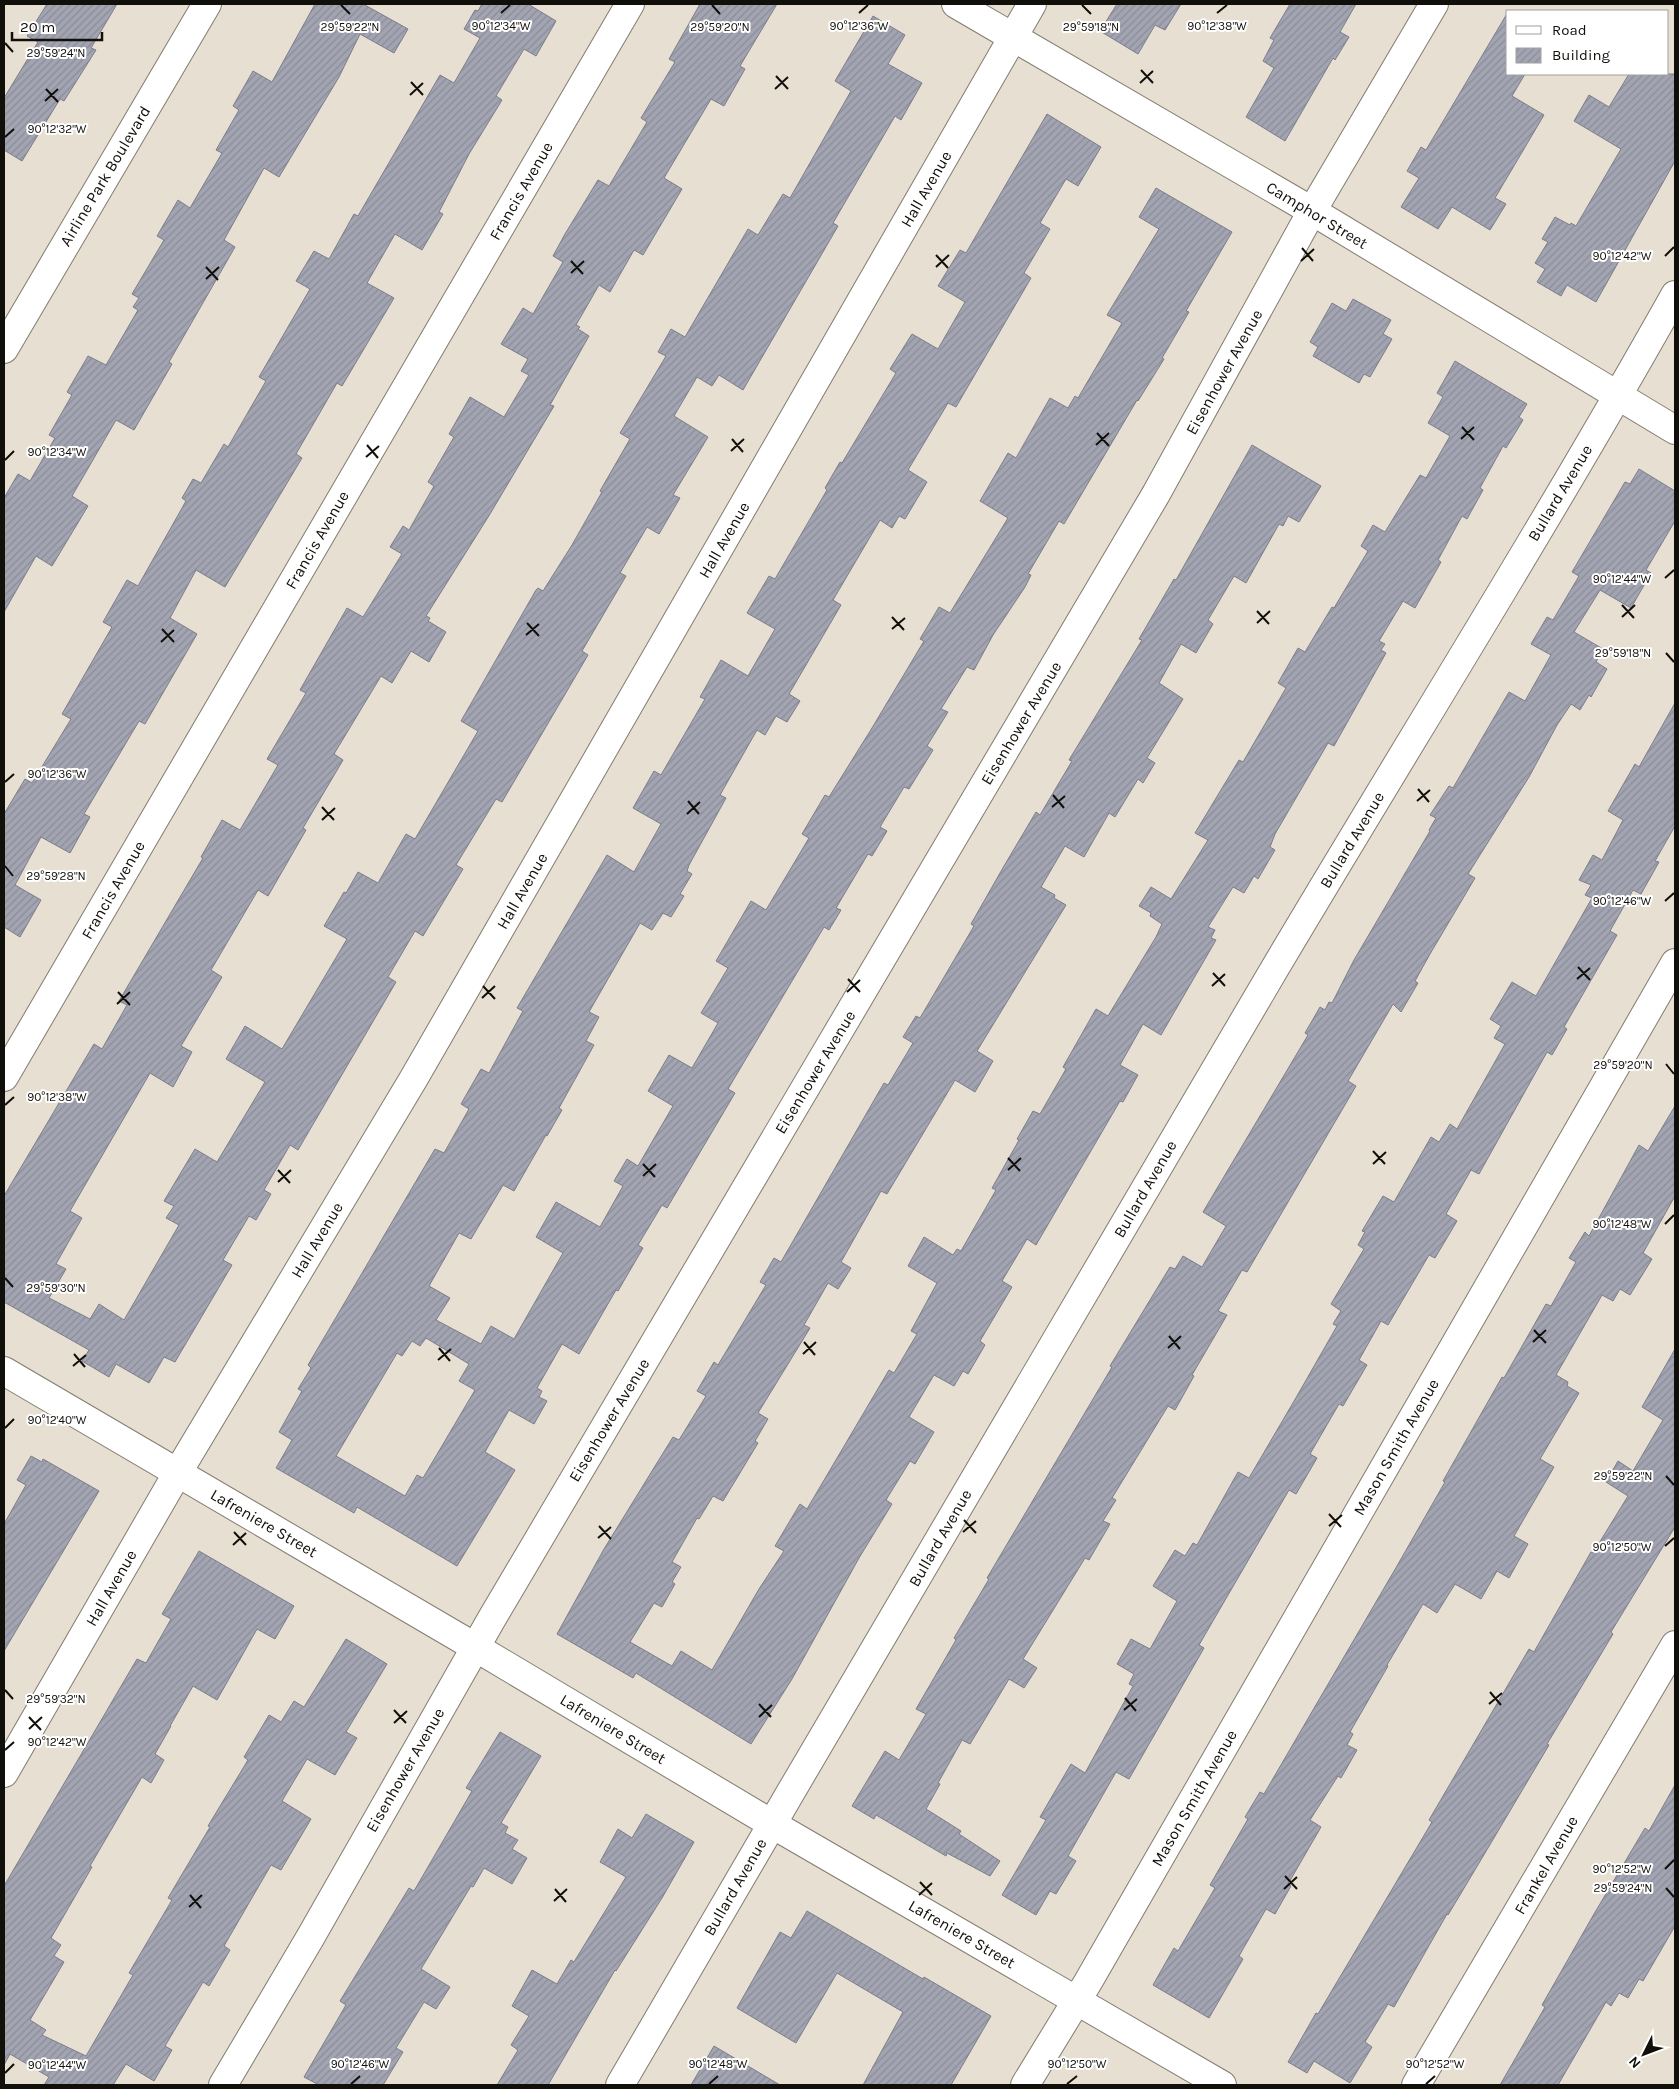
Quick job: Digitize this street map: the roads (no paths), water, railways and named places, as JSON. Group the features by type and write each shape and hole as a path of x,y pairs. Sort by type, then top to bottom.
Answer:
{"street":[{"name":"Airline Park Boulevard","path":"4,349 207,4"},
{"name":"Francis Avenue","path":"4,1077 630,4"},
{"name":"Camphor Street","path":"956,4 1312,211 1675,430"},
{"name":"Hall Avenue","path":"4,1773 178,1472 419,1069 1032,4"},
{"name":"Eisenhower Avenue","path":"223,2085 310,1938 476,1647 1156,494 1312,211 1434,4"},
{"name":"Bullard Avenue","path":"620,2085 1277,965 1618,396 1675,295"},
{"name":"Mason Smith Avenue","path":"1025,2085 1077,2000 1675,963"},
{"name":"Lafreniere Street","path":"4,1371 476,1647 772,1824 1222,2085"},
{"name":"Frankel Avenue","path":"1416,2085 1675,1645"}]}
